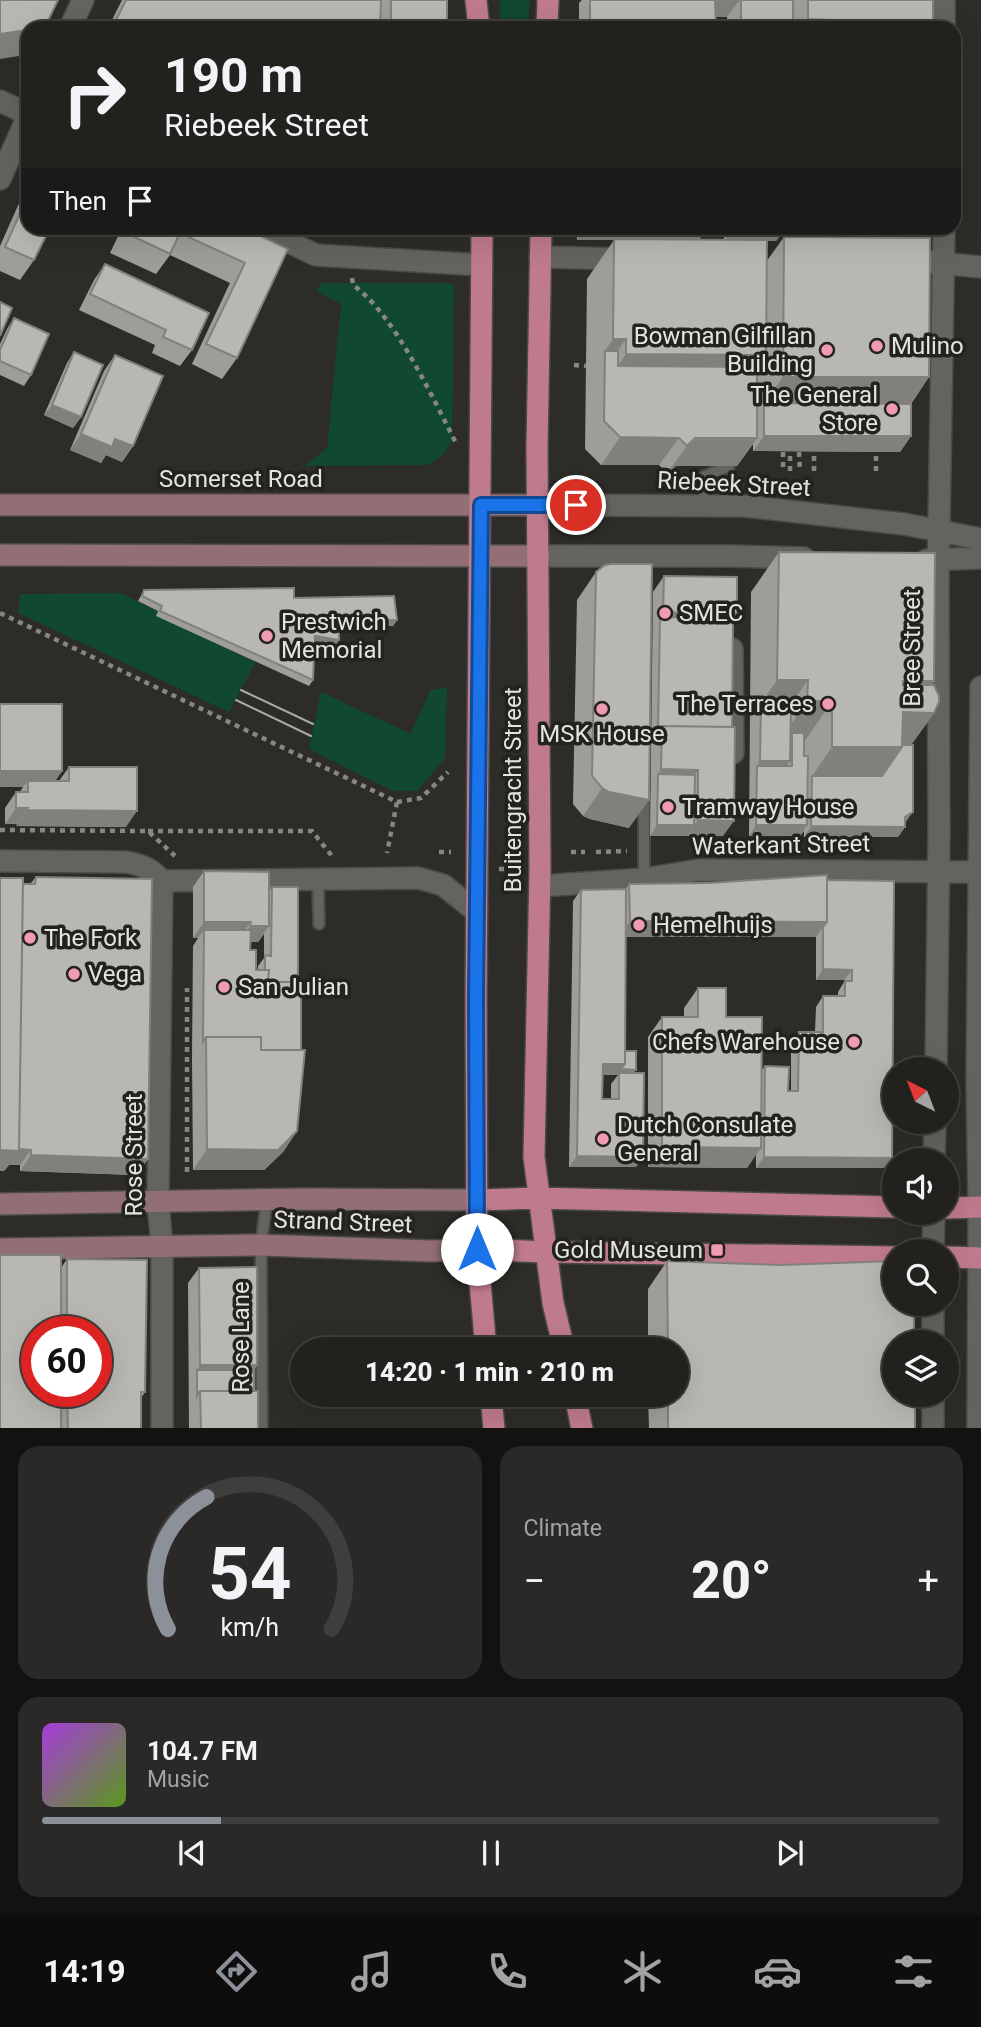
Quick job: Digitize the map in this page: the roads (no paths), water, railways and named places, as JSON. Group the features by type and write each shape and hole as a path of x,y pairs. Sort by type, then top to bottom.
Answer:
{"main road":[{"path":"476,0 478,21"},
{"path":"547,21 548,0"},
{"name":"Buitengracht Street","path":"482,235 477,1249 485,1337"},
{"name":"Buitengracht Street","path":"541,235 537,505 540,886 534,1157 545,1252 562,1337"},
{"name":"Riebeek Street","path":"481,505 537,505"},
{"name":"Somerset Road","path":"0,506 481,505"},
{"path":"0,555 539,556"},
{"name":"Strand Street","path":"0,1204 538,1198 882,1207"},
{"path":"959,1208 980,1207"},
{"name":"Strand Street","path":"0,1249 261,1245 431,1251 477,1249 882,1257"},
{"path":"959,1257 980,1258"},
{"path":"492,1407 494,1428"},
{"path":"577,1407 582,1428"}],"street":[{"path":"73,21 83,0"},
{"path":"944,0 944,21"},
{"path":"0,102 21,112"},
{"path":"0,179 21,131"},
{"path":"275,235 316,254 482,265"},
{"name":"Bree Street","path":"936,1057 939,871 938,559 944,235"},
{"path":"540,257 652,259"},
{"path":"916,262 944,262 981,267"},
{"name":"Riebeek Street","path":"537,505 703,505 771,509 904,524 981,539"},
{"path":"539,556 732,565 821,559"},
{"path":"903,561 981,558"},
{"path":"732,634 733,773"},
{"path":"978,1428 980,1207 977,1081 981,687"},
{"path":"0,861 127,862 141,864 155,872 162,881 418,878 443,885 477,912"},
{"name":"Waterkant Street","path":"540,886 644,879 699,870 980,872"},
{"name":"Rose Street","path":"162,881 158,1202 162,1246 162,1428"},
{"path":"933,1407 933,1428"}],"lane":[{"path":"703,505 705,475 729,466"},
{"path":"644,786 644,879"},
{"path":"318,878 319,925"},
{"name":"Rose Lane","path":"262,1428 261,1245 267,1199"}],"tram line":[{"path":"241,690 313,724"},
{"path":"236,700 311,736"}],"place":[{"name":"Mulino","path":"877,346"},
{"name":"Bowman Gilfillan Building","path":"827,350"},
{"name":"The General Store","path":"892,409"},
{"name":"SMEC","path":"665,613"},
{"name":"Prestwich Memorial","path":"267,636"},
{"name":"The Terraces","path":"828,704"},
{"name":"MSK House","path":"602,709"},
{"name":"Tramway House","path":"668,807"},
{"name":"Hemelhuijs","path":"639,925"},
{"name":"The Fork","path":"30,938"},
{"name":"Vega","path":"74,974"},
{"name":"San Julian","path":"224,987"},
{"name":"Chefs Warehouse","path":"854,1042"},
{"name":"Dutch Consulate General","path":"603,1139"},
{"name":"Gold Museum","path":"717,1250"}]}
